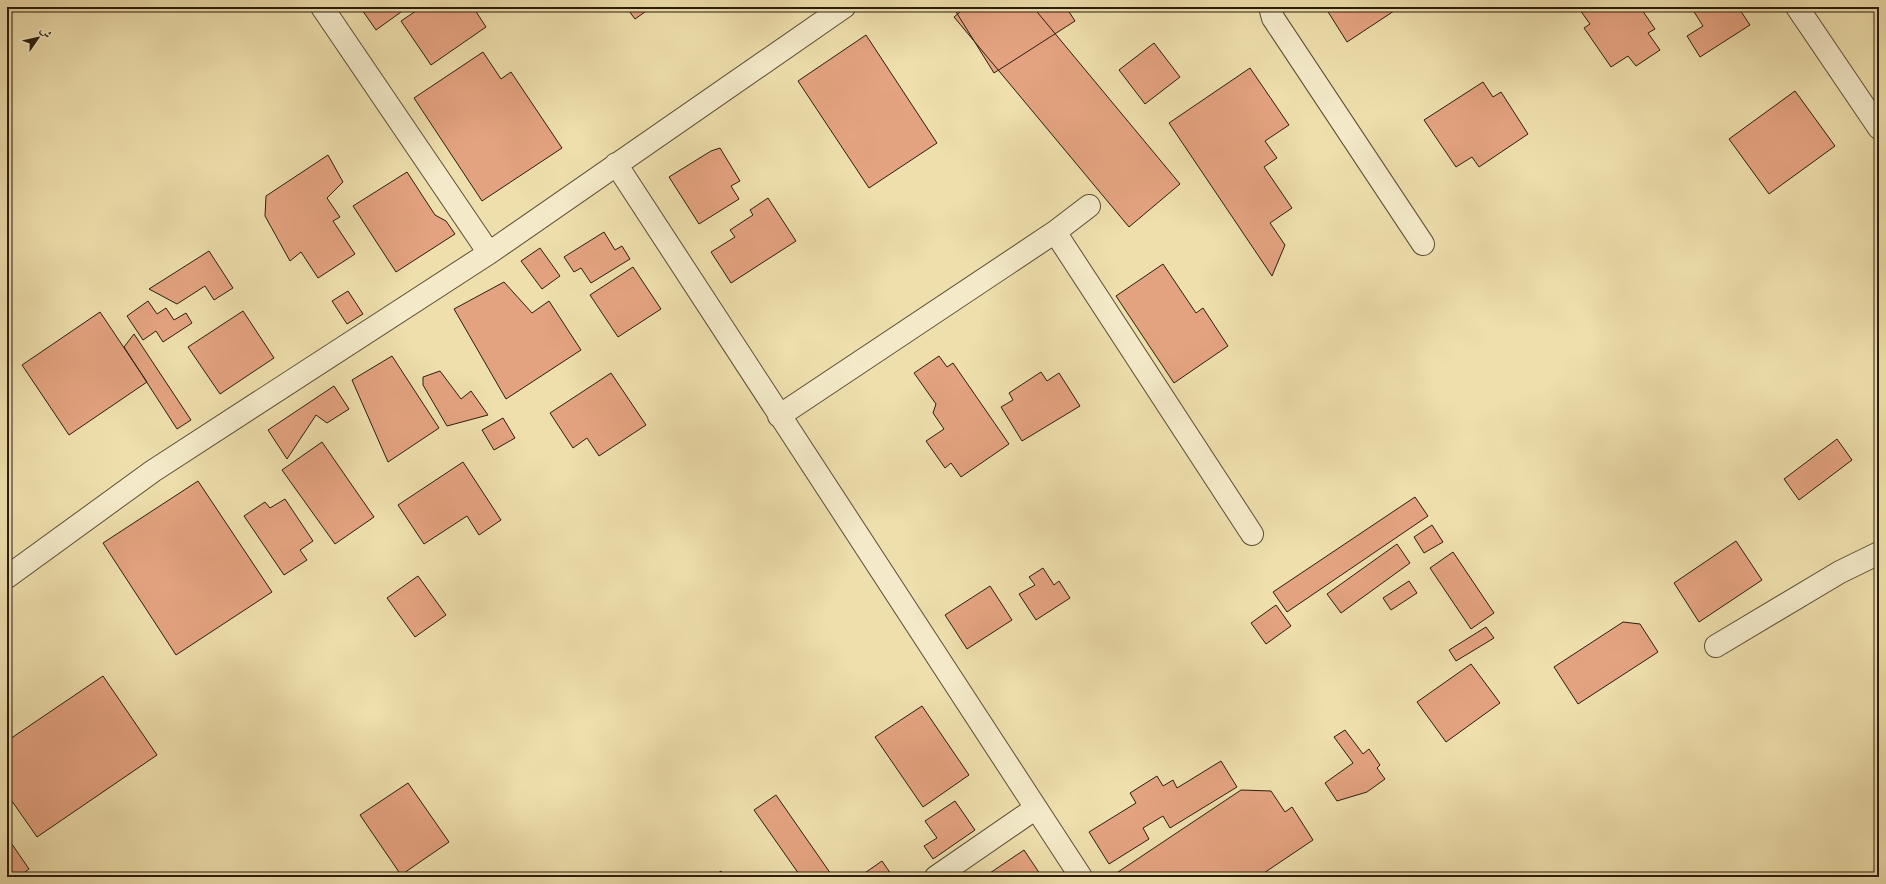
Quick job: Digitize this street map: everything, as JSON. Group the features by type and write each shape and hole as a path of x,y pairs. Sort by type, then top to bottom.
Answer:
{"street":[{"path":"322,7 489,253"},
{"path":"7,576 152,471 489,253 844,7"},
{"path":"1270,7 1273,18 1424,244"},
{"path":"1797,7 1879,128"},
{"path":"616,164 1080,877"},
{"path":"779,416 1055,232 1089,206"},
{"path":"1055,232 1252,534"},
{"path":"1716,646 1840,572 1879,553"},
{"path":"936,877 1036,808"}],"building":[{"path":"360,7 408,7 376,30"},
{"path":"422,7 473,7 486,27 431,65 401,21"},
{"path":"626,7 652,7 635,19"},
{"path":"953,7 1066,7 1075,21 994,73"},
{"path":"966,7 1033,7 1180,184 1129,227 954,17"},
{"path":"1325,7 1400,7 1347,42"},
{"path":"1584,7 1640,7 1655,29 1648,33 1660,50 1636,66 1628,56 1611,67 1584,28 1590,24 1580,10"},
{"path":"1691,7 1738,7 1750,25 1700,57 1687,36 1703,26"},
{"path":"866,35 937,143 869,188 798,81"},
{"path":"1154,43 1180,77 1145,104 1119,70"},
{"path":"483,52 501,79 511,72 562,148 482,201 414,98"},
{"path":"1250,68 1289,125 1265,141 1277,158 1264,167 1292,208 1270,223 1285,245 1272,276 1169,123"},
{"path":"1483,82 1493,97 1501,92 1528,134 1479,167 1472,157 1456,167 1424,120"},
{"path":"1795,91 1835,146 1769,194 1729,139"},
{"path":"720,148 740,181 731,186 739,199 699,224 669,177 711,151"},
{"path":"328,155 343,182 327,198 340,217 333,221 355,254 318,278 301,252 290,261 265,216 266,196"},
{"path":"407,172 435,215 446,221 455,234 396,272 353,206"},
{"path":"768,198 796,241 731,283 711,252 735,237 730,230 753,215 750,210"},
{"path":"604,232 615,250 622,246 630,259 591,283 581,268 574,272 564,257"},
{"path":"540,248 560,276 542,289 521,261"},
{"path":"209,251 233,288 214,300 205,286 177,304 149,289"},
{"path":"1163,264 1196,313 1203,308 1228,346 1174,383 1116,296"},
{"path":"633,267 661,309 618,337 590,295"},
{"path":"504,282 532,313 549,301 581,350 506,399 454,309"},
{"path":"348,291 363,314 347,324 332,301"},
{"path":"148,301 157,314 166,308 174,320 186,313 192,323 163,342 156,331 143,340 127,316"},
{"path":"243,311 274,358 220,394 188,347"},
{"path":"100,312 147,382 69,435 22,365"},
{"path":"134,334 191,420 177,429 124,347"},
{"path":"392,356 439,428 388,462 352,380"},
{"path":"939,356 947,367 953,363 1009,444 961,477 951,463 945,468 926,441 944,429 933,413 936,404 914,373"},
{"path":"440,371 461,399 471,391 488,415 447,426 423,385 423,377"},
{"path":"1041,372 1047,381 1059,373 1080,406 1022,441 1001,407 1013,400 1009,393"},
{"path":"611,373 646,425 599,456 587,438 573,448 550,413"},
{"path":"334,386 349,409 327,423 316,415 287,459 268,430"},
{"path":"503,418 515,438 494,450 482,430"},
{"path":"1837,439 1852,460 1799,500 1784,479"},
{"path":"322,442 374,517 335,544 282,470"},
{"path":"463,462 501,520 479,535 467,516 424,544 398,505"},
{"path":"198,481 272,592 176,655 103,543"},
{"path":"1415,497 1428,516 1287,612 1273,592"},
{"path":"285,499 313,541 300,550 307,560 284,575 244,516 265,502 270,508"},
{"path":"1432,525 1443,542 1424,553 1414,537"},
{"path":"1736,541 1762,580 1699,622 1674,583"},
{"path":"1397,544 1410,563 1341,613 1327,594"},
{"path":"1453,552 1494,613 1471,629 1430,568"},
{"path":"1043,568 1054,585 1059,581 1070,598 1036,620 1019,594 1035,585 1029,577"},
{"path":"418,576 446,615 415,637 387,598"},
{"path":"1409,581 1417,593 1391,610 1383,598"},
{"path":"990,586 1012,620 967,649 945,615"},
{"path":"1276,605 1291,626 1266,644 1251,623"},
{"path":"1623,622 1640,624 1658,652 1578,704 1554,667"},
{"path":"1486,627 1494,638 1456,661 1449,650"},
{"path":"1471,664 1500,703 1446,742 1417,702"},
{"path":"103,676 157,755 37,837 7,794 7,741"},
{"path":"922,706 969,775 923,807 875,737"},
{"path":"1345,730 1363,754 1369,749 1380,765 1377,768 1385,779 1367,792 1337,801 1325,783 1353,763 1334,737"},
{"path":"1221,761 1237,787 1170,828 1163,816 1143,828 1149,839 1109,864 1089,832 1136,803 1130,793 1157,776 1163,786 1173,780 1177,788"},
{"path":"408,783 449,842 401,875 360,815"},
{"path":"1241,790 1271,791 1285,812 1292,807 1313,840 1258,877 1112,876"},
{"path":"776,795 833,877 801,877 754,810"},
{"path":"955,801 975,830 933,859 924,846 937,838 925,821"},
{"path":"7,837 29,869 18,877 7,877"},
{"path":"1024,850 1042,877 984,877"},
{"path":"882,861 893,877 859,877"},
{"path":"721,871 725,877 712,877"}]}
